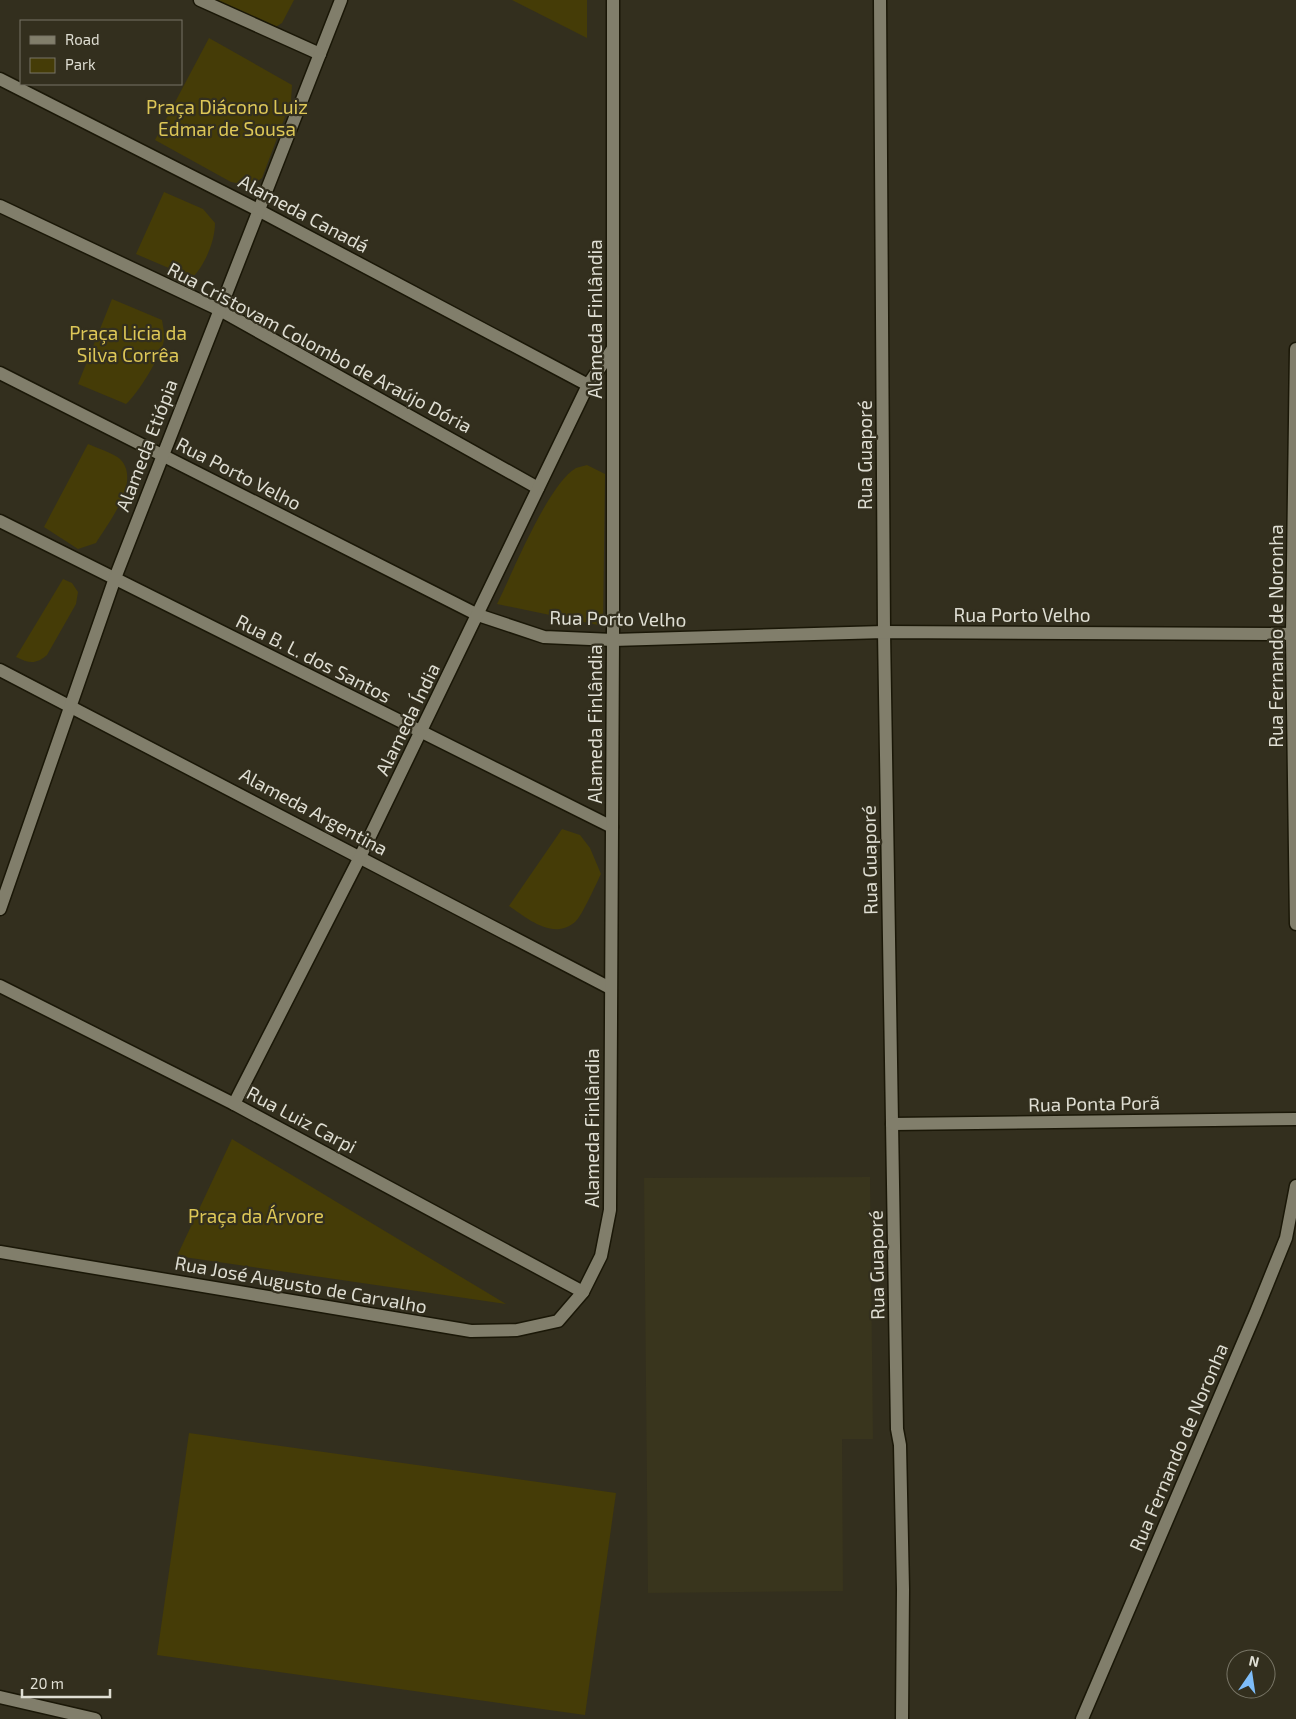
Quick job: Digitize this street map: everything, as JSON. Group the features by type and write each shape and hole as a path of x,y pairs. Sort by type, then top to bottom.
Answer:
{"street":[{"path":"200,0 320,54"},
{"name":"Alameda Etiópia","path":"0,909 115,578 341,0"},
{"name":"Alameda Finlândia","path":"583,1292 601,1256 610,1210 610,988 614,640 612,350 613,0"},
{"name":"Rua Guaporé","path":"880,0 884,632 897,1420 903,1589 902,1719"},
{"name":"Alameda Canadá","path":"0,78 258,210 588,385"},
{"name":"Rua Cristovam Colombo de Araújo Dória","path":"0,206 220,310 538,488"},
{"name":"Rua Fernando de Noronha","path":"1296,349 1294,634 1296,924"},
{"name":"Alameda Índia","path":"234,1104 360,857 588,385 612,350"},
{"name":"Rua Porto Velho","path":"0,373 478,615 544,637 614,640 884,632 1294,634"},
{"name":"Rua B. L. dos Santos","path":"0,521 420,733 612,827"},
{"name":"Alameda Argentina","path":"0,670 70,704 610,988"},
{"name":"Rua Luiz Carpi","path":"0,986 234,1104 583,1292"},
{"name":"Rua Ponta Porã","path":"892,1124 1296,1119"},
{"name":"Rua Fernando de Noronha","path":"1082,1719 1260,1303 1286,1238 1296,1186"},
{"name":"Rua José Augusto de Carvalho","path":"0,1252 471,1332 518,1330 558,1321 583,1292"},
{"path":"0,1696 95,1719"}],"shaded area":[{"path":"870,1177 873,1439 842,1439 843,1591 648,1593 644,1178"}],"green space":[{"path":"216,0 294,0 282,23 274,28"},
{"path":"512,0 587,0 587,38"},
{"name":"Praça Diácono Luiz Edmar de Sousa","path":"209,38 292,85 291,101 262,178 251,186 231,182 155,140"},
{"path":"164,192 203,209 215,223 215,230 208,252 197,273 192,278 136,254"},
{"name":"Praça Licia da Silva Corrêa","path":"112,299 162,320 164,330 162,347 154,364 126,404 78,384"},
{"path":"88,444 120,459 126,468 127,479 121,502 96,543 78,549 44,527"},
{"path":"587,465 605,474 603,626 497,604 532,531 554,492 565,477 576,468"},
{"path":"63,579 72,583 78,592 76,604 47,655 35,662 25,661 16,657"},
{"path":"562,829 580,835 590,848 601,874 578,919 567,927 558,929 540,926 509,906"},
{"name":"Praça da Árvore","path":"232,1139 506,1304 177,1256"},
{"path":"189,1433 616,1493 585,1715 157,1655"}]}
